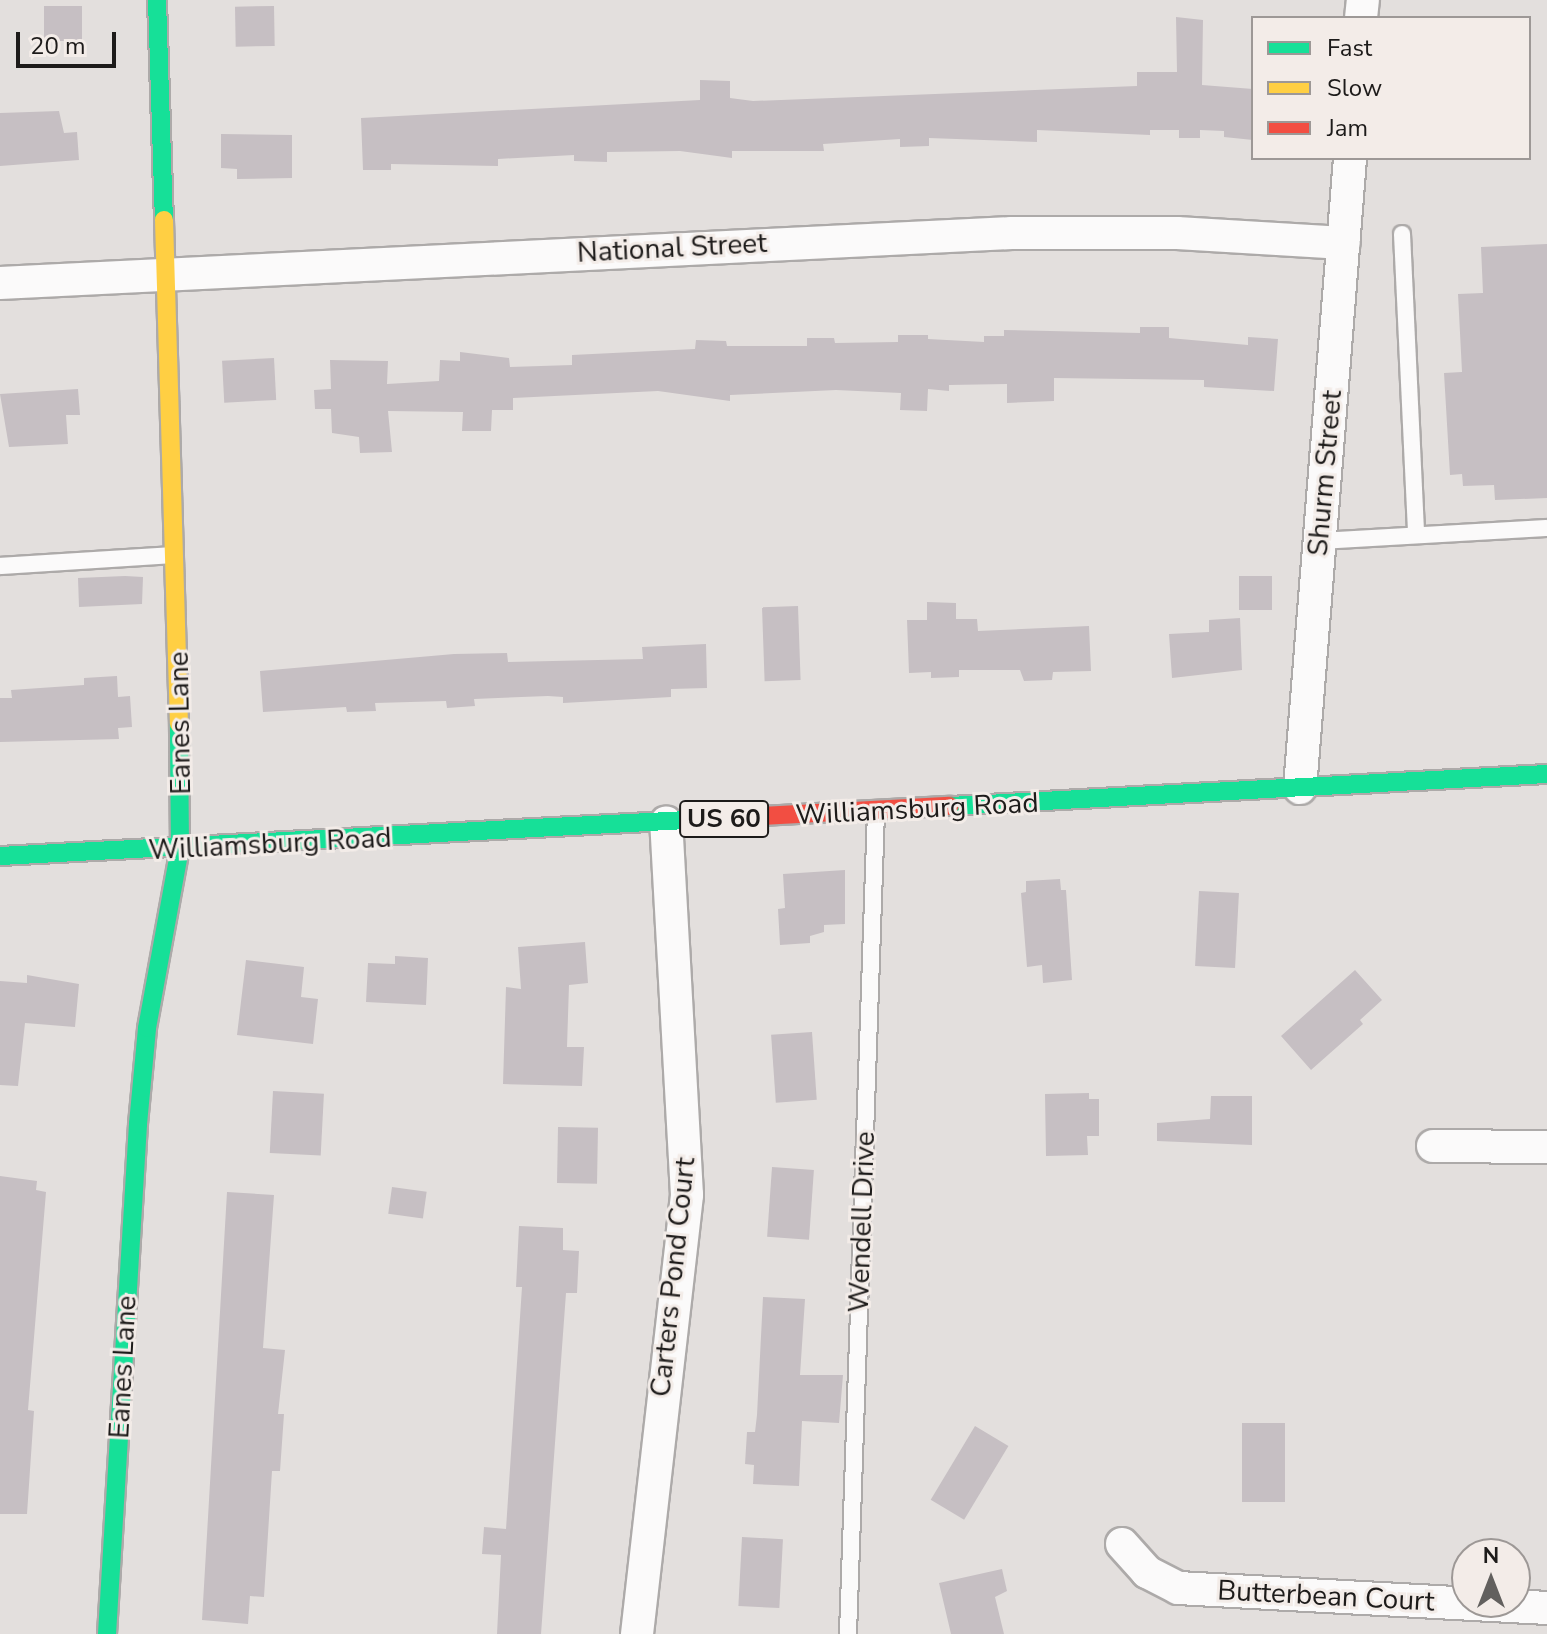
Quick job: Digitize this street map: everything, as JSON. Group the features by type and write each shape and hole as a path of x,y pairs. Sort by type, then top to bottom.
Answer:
{"street":[{"name":"Eanes Lane","path":"107,1634 139,1110 147,1028 180,849 176,555 157,0"},
{"name":"Shurm Street","path":"1300,788 1350,160"},
{"name":"National Street","path":"0,283 167,272 1012,233 1177,233 1344,243"},
{"name":"Williamsburg Road","path":"0,856 180,849 1547,774"},
{"name":"Carters Pond Court","path":"637,1634 687,1195 666,823"},
{"path":"1433,1146 1547,1147"},
{"name":"Butterbean Court","path":"1122,1544 1147,1572 1178,1588 1547,1608"}],"lane":[{"path":"1402,234 1416,535"},
{"path":"1319,541 1547,528"},
{"path":"0,566 176,555"},
{"name":"Wendell Drive","path":"848,1634 876,811"}],"building":[{"path":"44,6 82,6 82,41 44,41"},
{"path":"274,6 275,46 236,47 235,7"},
{"path":"1176,17 1203,20 1202,85 1251,89 1251,140 1224,137 1224,131 1200,130 1200,138 1179,138 1179,130 1150,130 1150,135 1037,130 1037,142 929,138 929,146 900,147 900,139 823,144 824,151 732,151 732,158 680,151 607,152 607,162 574,161 574,155 498,159 498,166 391,164 391,170 363,170 361,118 700,100 700,80 730,81 730,98 753,101 1137,86 1137,72 1177,72"},
{"path":"59,111 64,133 77,132 79,160 0,166 0,113"},
{"path":"221,134 292,135 292,178 237,179 237,169 221,168"},
{"path":"1547,244 1547,498 1495,500 1494,485 1463,486 1462,474 1450,475 1444,373 1462,372 1458,294 1483,293 1481,247"},
{"path":"1140,327 1169,327 1169,338 1248,345 1248,337 1278,339 1274,391 1204,387 1204,380 1054,378 1054,401 1007,403 1007,384 949,385 949,391 928,389 927,411 900,410 901,393 836,390 730,395 730,401 658,391 513,398 513,410 492,410 491,431 462,431 463,412 388,411 392,452 360,453 359,437 332,433 331,409 315,409 314,390 331,389 330,360 388,361 387,384 439,381 440,360 460,361 460,352 509,358 510,367 572,365 572,355 695,349 696,340 726,341 727,346 807,346 807,338 834,338 835,343 898,342 898,335 928,335 928,339 984,342 984,336 1004,336 1004,330 1140,333"},
{"path":"274,358 276,400 224,403 222,361"},
{"path":"78,389 80,415 66,415 68,444 9,447 0,394"},
{"path":"1239,576 1272,576 1272,610 1239,610"},
{"path":"143,577 142,604 79,607 78,578"},
{"path":"927,602 956,603 956,619 977,619 978,631 1089,626 1091,671 1053,672 1052,680 1024,681 1020,670 959,670 959,677 931,678 931,672 909,673 907,620 927,620"},
{"path":"798,606 801,680 765,681 762,607"},
{"path":"1240,618 1242,670 1172,678 1169,634 1209,632 1209,620"},
{"path":"706,644 707,688 671,689 671,697 563,703 563,697 548,696 474,699 475,706 447,708 446,701 375,703 376,711 347,712 346,707 263,712 260,671 454,654 507,653 508,662 643,659 642,647"},
{"path":"117,676 118,697 130,696 132,727 118,728 119,739 0,742 0,698 12,698 11,690 84,685 84,678"},
{"path":"845,870 845,924 824,925 824,932 810,936 810,943 780,945 778,909 785,908 783,874"},
{"path":"1060,879 1061,890 1066,890 1072,980 1043,983 1042,965 1027,967 1021,893 1026,892 1026,881"},
{"path":"1199,891 1239,893 1235,968 1195,966"},
{"path":"585,942 588,983 569,985 567,1047 584,1047 582,1086 503,1084 506,987 521,989 518,947"},
{"path":"395,956 428,958 426,1005 366,1002 368,963 395,964"},
{"path":"246,960 304,967 301,997 318,999 313,1044 237,1035"},
{"path":"1355,970 1382,1000 1360,1020 1363,1024 1311,1070 1281,1036"},
{"path":"27,975 79,984 75,1027 25,1023 18,1086 0,1085 0,981 27,983"},
{"path":"812,1032 817,1100 776,1103 771,1035"},
{"path":"273,1091 324,1094 321,1156 270,1153"},
{"path":"1089,1093 1089,1099 1099,1099 1099,1136 1087,1136 1088,1155 1046,1156 1045,1094"},
{"path":"1211,1096 1252,1096 1252,1145 1157,1141 1157,1123 1210,1119"},
{"path":"558,1127 598,1128 597,1184 557,1183"},
{"path":"772,1167 814,1170 809,1240 767,1237"},
{"path":"0,1176 37,1181 36,1190 46,1192 28,1410 34,1411 27,1514 0,1514"},
{"path":"392,1187 427,1192 423,1219 388,1214"},
{"path":"227,1192 274,1195 263,1348 285,1350 278,1414 284,1414 280,1471 272,1471 264,1597 250,1596 248,1624 202,1620"},
{"path":"519,1226 563,1228 563,1250 579,1251 577,1293 566,1293 541,1634 497,1634 501,1555 482,1554 484,1527 506,1529 522,1287 516,1287"},
{"path":"763,1297 805,1299 800,1375 843,1375 839,1423 802,1421 799,1486 753,1484 754,1465 745,1464 747,1432 755,1432 757,1415"},
{"path":"1242,1423 1285,1423 1285,1502 1242,1502"},
{"path":"975,1426 1008,1446 964,1520 931,1500"},
{"path":"742,1537 783,1539 779,1608 738,1606"},
{"path":"1002,1569 1007,1591 995,1597 1004,1634 951,1634 939,1583"}],"traffic: fast":[{"path":"157,0 164,220"},
{"path":"107,1634 138,1124 147,1028 180,849 179,724"},
{"path":"950,806 1547,774"},
{"path":"0,856 725,818"}],"traffic: slow":[{"path":"164,220 179,724"}],"traffic: jam":[{"path":"725,818 950,806"}]}
